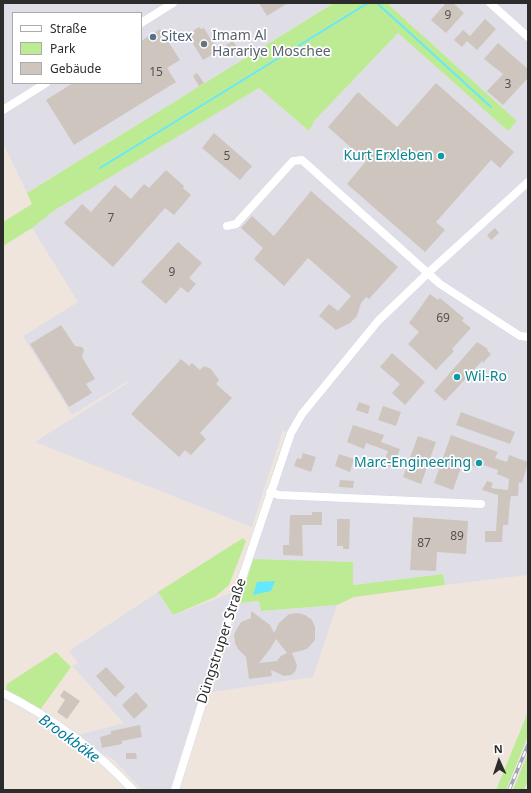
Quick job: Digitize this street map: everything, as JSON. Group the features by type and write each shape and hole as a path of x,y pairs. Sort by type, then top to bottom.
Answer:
{"street":[{"path":"142,22 173,3"},
{"path":"490,3 528,37"},
{"path":"3,110 44,84"},
{"path":"227,226 236,224 293,161 302,160 440,284 520,336 528,337"},
{"name":"Düngstruper Straße","path":"175,790 290,433 302,414 378,321 428,273 528,182"},
{"path":"270,492 280,495 481,504"},
{"path":"3,693 54,722 83,742 112,766 133,790"}],"shaded area":[{"path":"3,3 334,3 27,193 3,143"},
{"path":"392,3 528,3 528,575 445,585 443,574 352,585 352,562 253,559 292,437 283,430 252,527 35,442 129,382 128,381 72,415 23,336 78,302 32,228 55,210 259,88 309,131 315,120 398,33 508,131 517,121 389,5"},
{"path":"158,592 173,615 232,593 170,790 142,790 115,761 104,755 78,735 124,723 72,666 78,663 69,651"},
{"path":"260,601 261,611 337,605 313,677 212,692 240,603"}],"green space":[{"path":"334,3 392,3 389,5 517,121 508,131 398,33 315,120 309,131 259,88 55,210 32,228 3,246 3,222 32,204 27,193"},
{"path":"243,538 246,541 229,585 215,597 173,615 158,592"},
{"path":"253,559 353,562 353,585 443,574 445,585 354,597 337,605 261,611 259,601 240,603"},
{"path":"56,652 71,667 40,710 6,691 7,684"},
{"path":"528,712 528,736 506,790 496,790"},
{"path":"528,753 528,781 524,790 513,790"}],"water":[{"path":"275,581 271,591 253,595 257,582"}],"building":[{"path":"259,3 288,3 267,16"},
{"path":"446,3 453,3 464,13 446,33 431,20"},
{"path":"485,19 496,29 477,50 467,41 462,47 454,40 463,30 470,36"},
{"name":"Imam Al Harariye Moschee","path":"199,27 201,29 204,28 218,51 203,60 189,37 195,33 193,31"},
{"path":"160,29 180,60 167,68 176,82 74,145 46,100 71,84 142,84 142,40"},
{"path":"233,41 241,53 234,57 226,45"},
{"path":"498,43 528,69 528,78 503,105 487,91 503,74 484,59"},
{"path":"197,73 204,83 199,86 193,76"},
{"name":"Kurt Erxleben","path":"436,83 514,152 500,168 491,160 436,222 445,230 425,252 347,184 366,161 328,127 358,92 397,127"},
{"path":"214,133 252,166 240,180 202,148"},
{"path":"166,170 184,186 183,188 191,195 174,215 165,208 113,267 64,223 82,204 91,212 115,185 131,199 144,184 149,188"},
{"path":"311,191 398,267 369,299 366,297 361,303 357,316 350,323 336,330 319,316 329,304 338,311 351,296 308,258 284,286 254,259 263,248 241,228 252,216 274,236"},
{"path":"495,228 499,233 491,240 487,235"},
{"path":"178,242 202,263 189,278 196,284 188,293 181,287 166,304 141,282"},
{"path":"430,294 438,300 440,298 464,318 462,321 471,328 452,349 454,351 436,370 408,344 419,332 409,323"},
{"path":"61,325 75,346 82,347 84,350 82,357 95,379 86,384 92,393 69,407 30,344"},
{"name":"Wil-Ro","path":"477,342 488,349 487,350 491,354 483,363 482,361 445,401 434,391"},
{"path":"392,353 425,382 405,405 392,393 400,384 380,367"},
{"path":"181,359 189,366 192,363 200,370 204,366 211,369 219,380 216,384 232,398 200,433 206,439 191,455 185,450 179,457 131,414"},
{"path":"359,402 370,406 368,414 356,410"},
{"path":"383,406 401,412 396,426 378,420"},
{"path":"461,412 515,432 510,444 456,425"},
{"path":"353,425 384,435 381,442 400,449 393,468 383,465 388,451 366,443 364,449 347,442"},
{"path":"451,435 498,452 495,458 507,462 509,455 528,462 522,483 519,482 518,496 511,496 508,525 503,525 502,542 485,542 485,531 496,531 498,495 482,490 487,481 493,483 491,488 508,490 509,479 497,474 498,470 480,464 478,468 463,462 453,490 434,483"},
{"path":"418,436 436,442 421,484 403,477"},
{"path":"303,453 316,457 311,472 294,466 297,458 301,459"},
{"path":"339,454 354,459 350,472 335,466"},
{"path":"340,480 354,481 353,488 339,487"},
{"path":"312,512 322,512 322,525 302,525 303,556 283,555 283,545 289,545 290,515 312,515"},
{"path":"413,517 468,521 466,554 437,552 436,571 410,570"},
{"path":"337,519 350,519 349,549 343,549 343,546 337,546"},
{"path":"251,611 270,625 274,633 279,623 289,614 298,613 305,615 312,620 315,627 315,640 307,649 292,653 297,665 295,672 291,675 284,676 271,670 272,676 249,679 246,657 238,649 235,643 234,634 241,622 251,618","holes":["276,639 287,653 281,656 277,661 259,663"]},
{"path":"106,667 125,687 115,697 96,676"},
{"path":"64,690 80,701 67,719 57,712 65,700 60,696"},
{"path":"136,692 148,706 134,719 122,705"},
{"path":"140,725 142,737 122,741 122,744 102,748 100,737 111,734 111,731"},
{"path":"126,753 136,753 137,759 126,759"}],"waterway":[{"path":"100,168 368,3"},
{"path":"377,3 491,107"}],"railway":[{"path":"509,790 528,745"}],"place":[{"name":"Sitex","path":"153,37"},
{"name":"Imam Al Harariye Moschee","path":"204,44"},
{"name":"Kurt Erxleben","path":"441,156"},
{"name":"Wil-Ro","path":"457,377"},
{"name":"Marc-Engineering","path":"479,463"}],"water label":[{"name":"Brookbäke","path":"69,739"}]}
